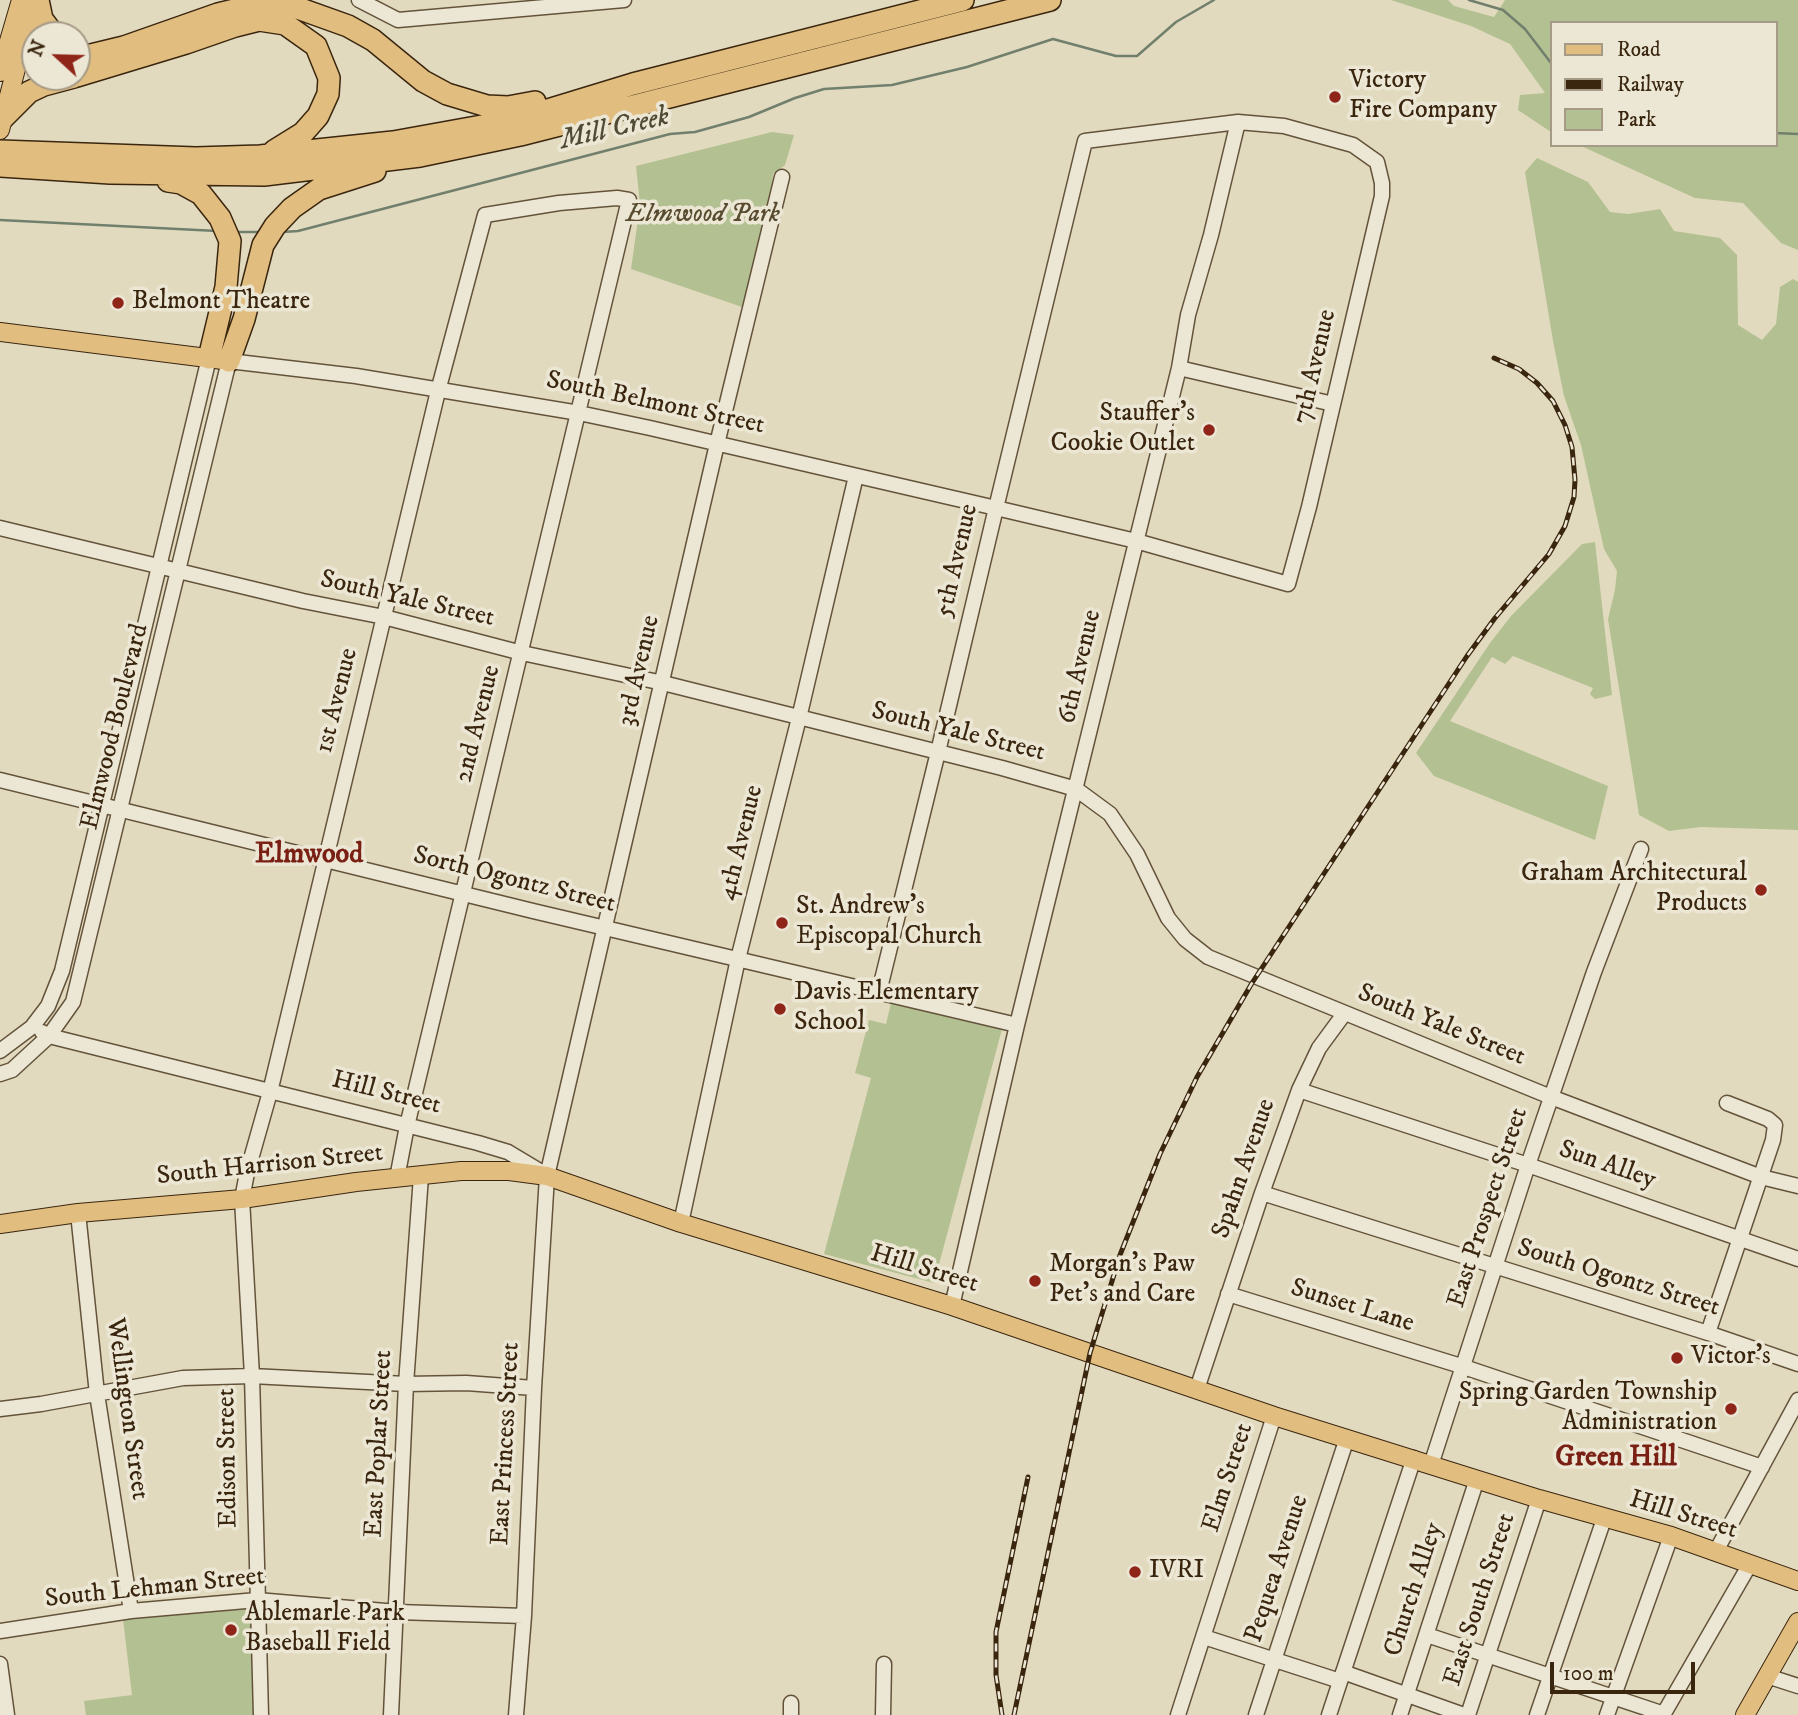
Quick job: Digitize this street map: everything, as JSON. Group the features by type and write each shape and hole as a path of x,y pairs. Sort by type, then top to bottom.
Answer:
{"highway":[{"path":"36,0 44,21"},
{"path":"0,166 32,160 265,156 393,142 514,120 634,84 963,0"},
{"path":"110,173 264,175 420,156 520,135 1050,0"},
{"path":"91,52 124,47 218,14 255,5 275,5 295,7 348,26 373,40 423,81 447,94 487,106 508,107 634,84"},
{"path":"91,72 259,20 285,24 316,46 330,78 328,94 318,116 303,133 265,156"},
{"path":"1,124 31,91"},
{"path":"0,150 32,160 181,183 201,194 211,205 230,241 219,360"},
{"path":"219,360 244,319 263,245 275,226 292,208 319,189 444,151"}],"main road":[{"path":"1,124 10,53 21,0"},
{"path":"10,53 36,0"},
{"name":"South Belmont Street","path":"0,332 219,360"},
{"name":"South Harrison Street","path":"0,1224 78,1213 242,1199 421,1175 509,1171 547,1176"},
{"name":"Hill Street","path":"547,1176 681,1223 952,1306 1274,1416 1604,1519 1671,1536 1798,1581"},
{"path":"1745,1715 1798,1622"}],"street":[{"path":"359,0 398,20 624,0"},
{"name":"5th Avenue","path":"879,992 1085,141 1238,122"},
{"name":"7th Avenue","path":"1238,122 1284,126 1353,145 1377,162 1382,183 1382,196 1288,584"},
{"name":"6th Avenue","path":"952,1306 1017,1025 1179,368 1188,315 1211,235 1238,122"},
{"name":"3rd Avenue","path":"547,1176 603,928 782,177"},
{"name":"1st Avenue","path":"242,1199 439,391 485,215 559,203 617,198 629,200"},
{"name":"2nd Avenue","path":"397,1178 407,1126 629,200"},
{"name":"South Belmont Street","path":"219,360 356,376 579,413 1136,541 1288,584"},
{"name":"Elmwood Boulevard","path":"0,1051 32,1027 48,1006 62,971 160,565 219,360"},
{"name":"Elmwood Boulevard","path":"0,1074 12,1070 49,1036 73,1002 179,569 219,360"},
{"path":"1179,368 1333,404"},
{"name":"4th Avenue","path":"681,1223 738,959 856,476"},
{"name":"South Yale Street","path":"0,528 303,601 384,617 522,653 663,683 1076,789 1110,814 1123,832 1168,918 1185,939 1208,957 1551,1097 1761,1177 1798,1186"},
{"name":"Sorth Ogontz Street","path":"0,780 603,928 1017,1025"},
{"name":"East Prospect Street","path":"1329,1715 1341,1676 1461,1366 1594,972 1641,849"},
{"name":"Spahn Avenue","path":"1197,1389 1299,1090 1319,1048 1344,1014"},
{"name":"Hill Street","path":"32,1027 49,1036 508,1152 547,1176"},
{"name":"Sun Alley","path":"1299,1090 1528,1165 1798,1259"},
{"path":"1708,1333 1773,1140 1775,1125 1768,1119 1727,1103"},
{"name":"East Poplar Street","path":"391,1715 406,1384 421,1175"},
{"name":"East Princess Street","path":"516,1715 524,1616 547,1176"},
{"name":"South Ogontz Street","path":"1262,1193 1708,1333 1798,1364"},
{"name":"Edison Street","path":"242,1199 252,1376 261,1715"},
{"name":"Wellington Street","path":"78,1213 97,1394 131,1611"},
{"name":"Sunset Lane","path":"1228,1294 1461,1366 1762,1467"},
{"path":"0,1409 183,1378 252,1376 406,1384 466,1382 534,1388"},
{"path":"1715,1553 1798,1400"},
{"name":"Elm Street","path":"1178,1715 1274,1416"},
{"name":"Pequea Avenue","path":"1256,1715 1347,1438"},
{"name":"Church Alley","path":"1400,1715 1477,1479"},
{"name":"East South Street","path":"1466,1715 1488,1657 1539,1499"},
{"path":"1537,1715 1604,1519"},
{"path":"1607,1715 1671,1536"},
{"path":"1427,1636 1664,1714 1750,1564"},
{"name":"South Lehman Street","path":"0,1631 131,1611 257,1600 397,1612 524,1616"},
{"path":"1204,1637 1407,1694 1466,1715"},
{"path":"0,1664 7,1715"},
{"path":"883,1715 884,1664"},
{"path":"1767,1676 1798,1686"}],"green space":[{"path":"1391,0 1448,0 1454,6 1494,17 1505,0 1798,0 1798,250 1781,243 1743,203 1695,198 1583,147 1777,147 1777,21 1549,21 1549,131 1518,110 1520,95 1545,93 1510,44 1471,26"},
{"name":"Elmwood Park","path":"772,132 794,135 785,165 773,174 774,192 745,308 631,269 640,205 636,166"},
{"path":"1537,158 1588,182 1610,212 1628,214 1660,209 1674,231 1720,238 1737,255 1738,325 1762,340 1776,324 1780,287 1793,279 1798,282 1798,830 1701,827 1669,831 1639,815 1608,619 1617,571 1604,549 1581,445 1564,396 1553,341 1525,172"},
{"path":"1595,542 1612,695 1595,699 1590,694 1593,688 1513,656 1505,664 1492,657 1450,721 1608,786 1595,840 1434,776 1416,753 1511,616 1582,544"},
{"path":"892,999 1002,1029 934,1283 824,1254 871,1078 855,1073 869,1020 886,1024"},
{"path":"252,1605 256,1715 86,1715 84,1701 132,1695 123,1619"}],"waterway":[{"name":"Mill Creek","path":"283,232 298,231 670,134 695,132 749,117 824,89 892,85 967,67 1053,39 1116,56 1137,56 1176,22 1214,0"},
{"name":"Mill Creek","path":"1469,0 1503,10 1525,29 1549,60"},
{"name":"Mill Creek","path":"1777,133 1798,134"},
{"name":"Mill Creek","path":"0,220 217,231"},
{"name":"Mill Creek","path":"234,232 259,232"}],"railway":[{"path":"1014,1715 1090,1353 1120,1255 1160,1154 1197,1077 1252,983 1467,656 1549,554 1565,526 1574,497 1575,480 1572,447 1565,425 1553,401 1537,383 1519,369 1494,358"},
{"path":"1002,1715 996,1675 996,1632 1028,1477"}],"place":[{"name":"Victory Fire Company","path":"1335,97"},
{"name":"Belmont Theatre","path":"118,303"},
{"name":"Stauffer's Cookie Outlet","path":"1209,430"},
{"name":"Graham Architectural Products","path":"1761,890"},
{"name":"St. Andrew's Episcopal Church","path":"782,923"},
{"name":"Davis Elementary School","path":"780,1009"},
{"name":"Morgan's Paw Pet's and Care","path":"1035,1281"},
{"name":"Victor's","path":"1677,1358"},
{"name":"Spring Garden Township Administration","path":"1731,1409"},
{"name":"IVRI","path":"1135,1572"},
{"name":"Ablemarle Park Baseball Field","path":"231,1630"}],"district":[{"name":"Elmwood","path":"309,856"},
{"name":"Green Hill","path":"1616,1459"}]}
